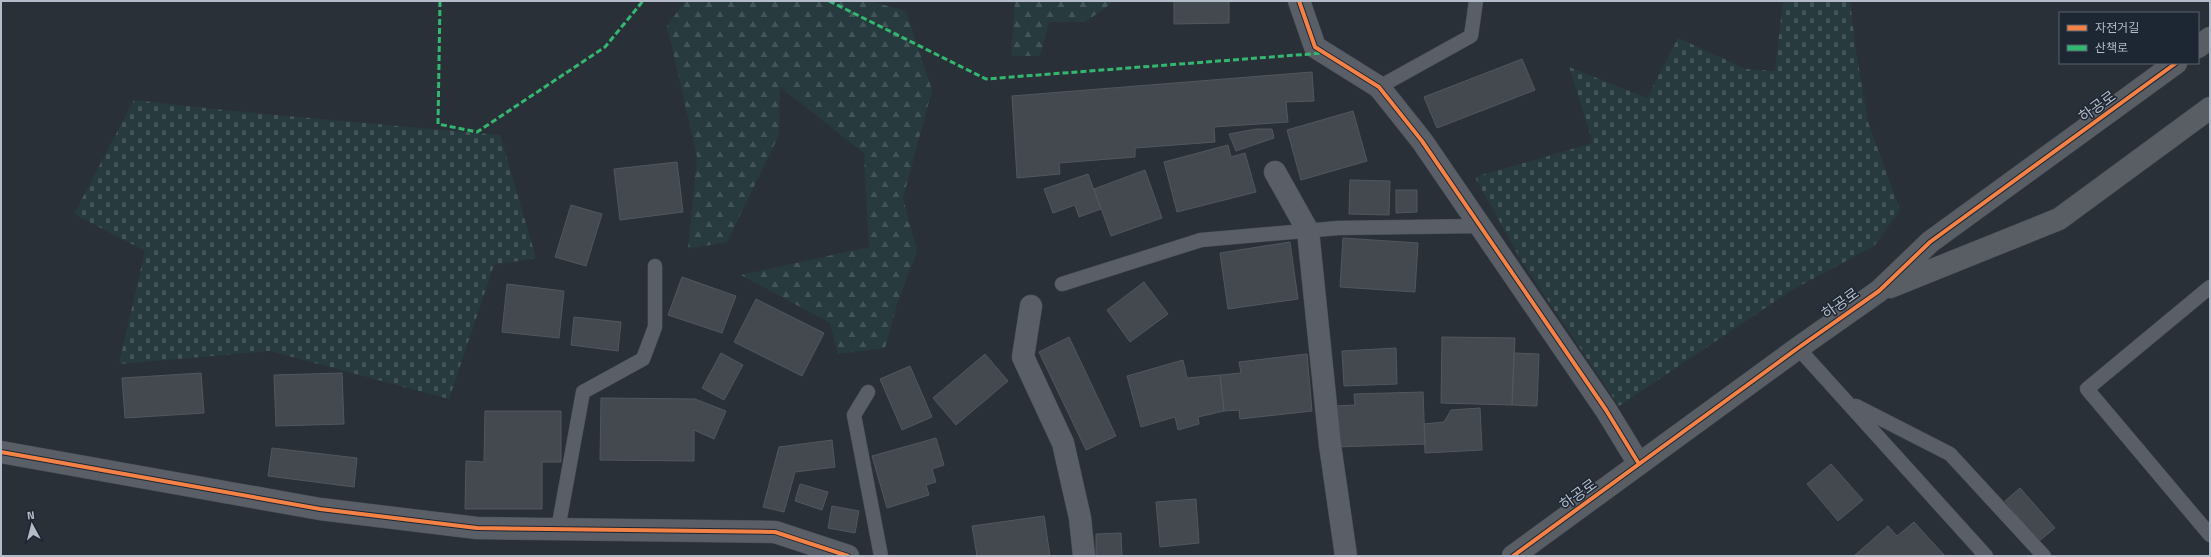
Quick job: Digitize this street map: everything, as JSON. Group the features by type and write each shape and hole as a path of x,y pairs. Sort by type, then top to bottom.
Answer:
{"street":[{"path":"1299,1 1315,47 1379,87 1422,141 1606,410 1639,464"},
{"path":"2199,46 2210,38"},
{"name":"하공로","path":"1513,556 1798,348 1879,291 1930,242 2175,64"},
{"name":"하공로","path":"1879,291 2059,220 2210,108"},
{"path":"1275,172 1308,231 1330,445 1346,556"},
{"path":"1031,306 1023,357 1063,443 1080,518 1084,556"},
{"path":"1,452 320,509 477,528 775,532 848,556"}],"lane":[{"path":"1379,87 1471,36 1476,1"},
{"path":"1062,284 1201,240 1338,228 1480,226"},
{"path":"558,529 583,392 643,359 655,327 654,266"},
{"path":"2210,287 2087,389 2210,534"},
{"path":"1798,348 1986,556"},
{"path":"868,392 854,416 881,556"},
{"path":"1848,402 1950,454 2044,556"}],"green space":[{"path":"685,1 870,1 906,11 932,90 903,198 917,251 897,304 885,348 838,354 830,323 741,275 869,247 864,153 780,87 779,135 727,242 688,249 697,157 667,26"},
{"path":"1015,1 1115,1 1085,22 1049,22 1040,56 1011,56"},
{"path":"1783,1 1850,1 1856,51 1868,122 1900,210 1874,246 1792,290 1619,406 1522,262 1475,177 1593,143 1569,67 1647,98 1678,38 1746,69 1775,71"},
{"path":"134,100 233,111 500,135 536,258 494,265 449,399 270,351 119,364 145,251 74,214"}],"building":[{"path":"1174,1 1229,1 1229,23 1174,24"},
{"path":"1522,59 1535,90 1437,128 1424,97"},
{"path":"1312,72 1314,101 1286,102 1288,122 1214,127 1215,142 1135,148 1135,157 1059,163 1060,174 1017,178 1012,96"},
{"path":"1353,111 1367,161 1301,180 1287,130"},
{"path":"1256,129 1272,129 1274,138 1236,151 1229,134"},
{"path":"1228,145 1231,157 1245,153 1256,192 1177,212 1164,162"},
{"path":"677,162 683,212 620,220 614,169"},
{"path":"1145,170 1162,218 1111,236 1094,189"},
{"path":"1088,174 1101,209 1079,217 1075,205 1053,213 1044,189"},
{"path":"1350,180 1390,181 1389,215 1349,214"},
{"path":"1396,190 1417,190 1417,212 1396,213"},
{"path":"571,205 602,214 586,266 555,257"},
{"path":"1343,238 1418,243 1415,292 1340,287"},
{"path":"1290,242 1298,299 1228,309 1220,253"},
{"path":"682,277 736,296 722,333 668,315"},
{"path":"1144,282 1168,314 1130,342 1107,310"},
{"path":"507,284 564,291 559,338 502,332"},
{"path":"756,299 824,333 802,376 734,342"},
{"path":"574,317 621,322 618,351 571,345"},
{"path":"1069,337 1116,436 1086,450 1039,352"},
{"path":"1442,337 1515,338 1512,405 1441,403"},
{"path":"1396,348 1397,384 1344,386 1342,351"},
{"path":"721,353 743,365 724,400 702,388"},
{"path":"1514,353 1539,354 1537,406 1512,405"},
{"path":"985,354 1008,381 956,425 933,398"},
{"path":"1307,354 1312,411 1240,419 1239,410 1224,411 1220,375 1241,373 1239,362"},
{"path":"1183,360 1187,378 1220,375 1224,411 1198,417 1199,424 1178,430 1175,417 1141,427 1127,376"},
{"path":"910,366 932,417 902,430 880,379"},
{"path":"201,373 204,413 125,418 122,378"},
{"path":"342,373 344,424 276,426 274,375"},
{"path":"1423,392 1425,444 1337,447 1335,406 1355,405 1354,394"},
{"path":"601,398 695,399 726,411 714,439 694,430 694,461 600,460"},
{"path":"1480,408 1482,450 1425,453 1424,424 1444,422 1451,410"},
{"path":"485,411 561,411 561,462 542,462 542,509 465,509 466,461 484,462"},
{"path":"936,438 944,465 932,469 936,482 926,485 929,495 887,508 872,456"},
{"path":"832,440 835,467 795,472 784,512 763,507 779,447"},
{"path":"272,448 357,458 354,487 268,476"},
{"path":"1831,464 1863,500 1838,521 1807,484"},
{"path":"800,484 828,492 822,510 795,501"},
{"path":"2020,488 2055,528 2039,541 2005,501"},
{"path":"1196,499 1199,543 1160,547 1156,502"},
{"path":"832,506 859,511 855,533 828,528"},
{"path":"1044,516 1050,556 977,556 972,526"},
{"path":"1914,522 1945,556 1854,556 1888,526 1897,536"},
{"path":"1121,533 1122,556 1096,556 1096,534"}],"marked path":[{"path":"440,1 438,124 477,132 605,47 643,1"},
{"path":"829,1 986,79 1323,53"}],"cycle path":[{"path":"1299,1 1315,47 1379,87 1422,141 1606,410 1639,464"},
{"path":"1513,556 1798,348 1879,291 1930,242 2175,64"},
{"path":"1,452 320,509 477,528 775,532 848,556"}]}
